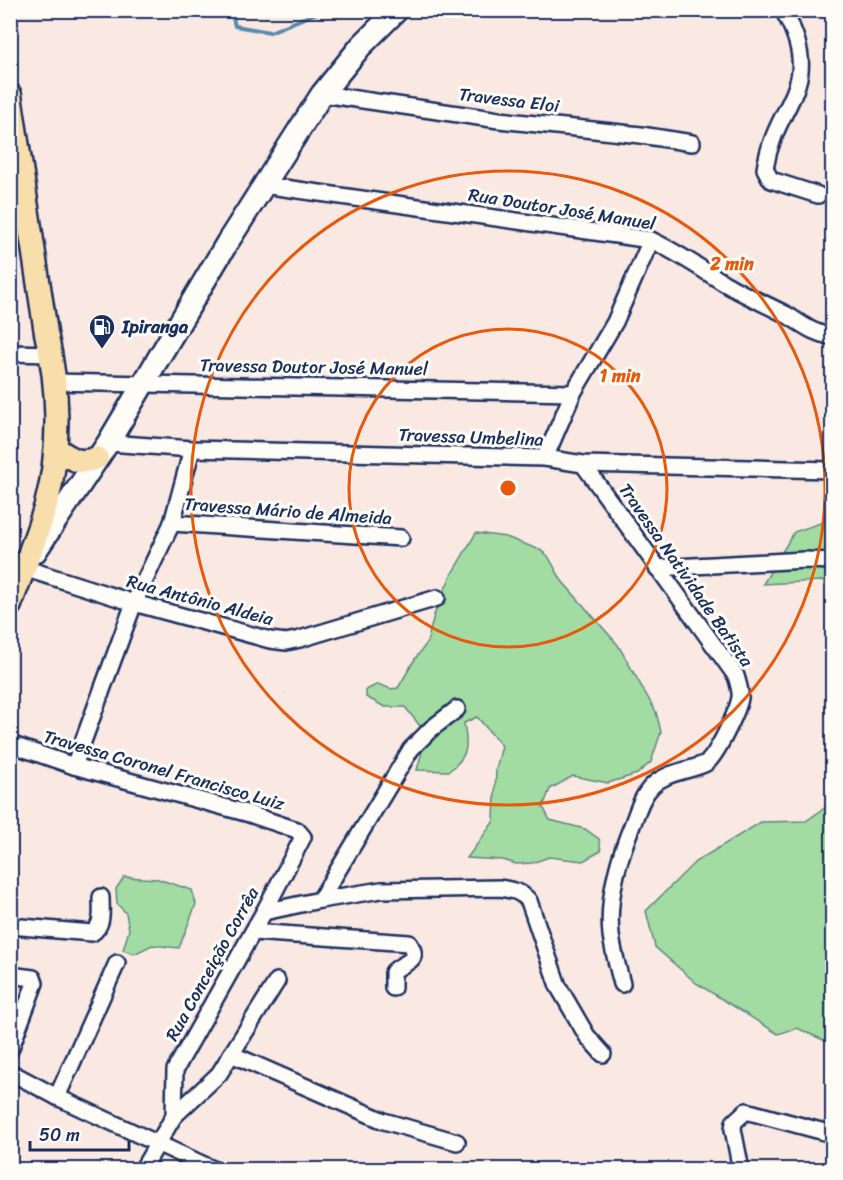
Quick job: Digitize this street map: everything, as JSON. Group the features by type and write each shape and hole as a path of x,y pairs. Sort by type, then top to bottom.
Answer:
{"main road":[{"path":"10,587 103,450 178,321 322,94 361,46 397,10"},
{"path":"10,94 16,155 51,354 56,449 46,506 10,605"},
{"path":"56,449 77,461 85,462 103,450"}],"street":[{"path":"783,10 797,41 802,60 800,80 767,154 765,169 771,180 818,195"},
{"name":"Travessa Eloi","path":"322,94 499,120 641,135 692,143"},
{"name":"Rua Doutor José Manuel","path":"263,185 651,240 671,249 725,284 789,316 804,328 832,337"},
{"path":"545,458 573,393 615,322 651,240"},
{"path":"10,353 51,354"},
{"name":"Travessa Doutor José Manuel","path":"54,382 573,393"},
{"path":"74,766 134,603 171,523 192,449"},
{"name":"Travessa Umbelina","path":"103,450 192,449 545,458 583,464 832,470"},
{"name":"Travessa Natividade Batista","path":"583,464 736,676 740,688 740,699 720,747 709,761 668,776 652,785 644,797 625,842 616,874 611,934 622,984"},
{"name":"Travessa Mário de Almeida","path":"171,523 402,538"},
{"path":"657,568 804,560 832,561"},
{"name":"Rua Antônio Aldeia","path":"24,568 134,603 270,640 286,642 437,598"},
{"path":"320,900 411,749 431,729 457,709"},
{"name":"Travessa Coronel Francisco Luiz","path":"10,744 74,766 246,813 297,830 303,837"},
{"name":"Rua Conceição Corrêa","path":"174,1116 175,1070 264,912 303,837"},
{"path":"264,912 381,890 500,888 516,891 524,895 532,910 558,986 581,1028 603,1054"},
{"path":"10,926 92,933 101,923 101,897"},
{"path":"253,932 410,942 414,949 412,961 393,972 393,988"},
{"path":"57,1097 117,963"},
{"path":"10,975 33,978 35,983 10,1050"},
{"path":"142,1170 174,1116 219,1074 277,981"},
{"path":"231,1054 384,1121 457,1142"},
{"path":"10,1072 57,1097 215,1170"},
{"path":"741,1170 733,1129 734,1122 746,1111 832,1134"}],"green space":[{"path":"832,519 832,582 763,584 794,532"},
{"path":"476,533 506,537 540,550 548,556 562,581 618,645 656,712 661,732 651,762 637,774 608,783 573,776 550,789 543,807 550,820 585,829 599,839 601,851 583,861 549,857 532,863 516,864 503,860 467,858 494,821 496,769 502,746 477,717 464,723 466,750 456,766 449,771 417,770 424,744 419,734 420,726 405,707 385,707 366,697 366,690 378,684 391,689 398,688 427,643 434,615 451,575"},
{"path":"832,803 832,1044 797,1028 778,1034 696,983 655,947 646,911 695,862 761,822 806,821"},
{"path":"124,877 158,879 192,890 196,904 179,948 152,945 134,954 123,950 129,930 126,913 117,904 116,889"}],"waterway":[{"path":"231,10 235,26 270,32 324,10"}],"place":[{"name":"Ipiranga","path":"102,350"}]}
